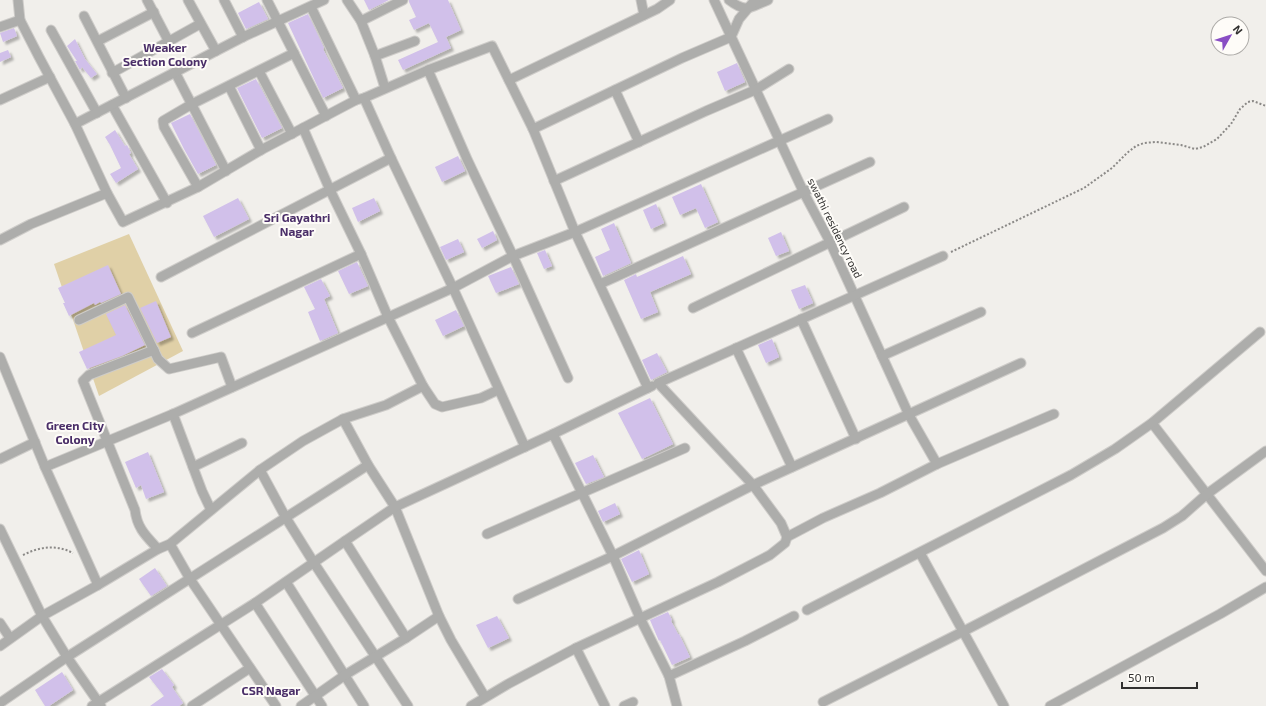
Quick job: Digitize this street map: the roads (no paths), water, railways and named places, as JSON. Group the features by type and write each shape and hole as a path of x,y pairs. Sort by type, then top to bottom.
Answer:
{"street":[{"path":"18,0 20,20 76,124 107,193 123,222 167,203 198,187 261,150 360,99 428,70 492,46 532,129 575,232 648,388"},
{"path":"147,0 169,42"},
{"path":"188,0 216,52"},
{"path":"224,0 243,37"},
{"path":"267,0 326,116"},
{"path":"76,124 243,37 324,0"},
{"path":"347,0 361,21 375,56 385,88"},
{"path":"361,21 403,0"},
{"path":"641,0 644,15"},
{"path":"509,80 657,9 670,0"},
{"name":"swathi residency road","path":"714,0 804,193 830,242 909,415 937,464"},
{"path":"729,0 739,7 748,9 768,0"},
{"path":"532,129 731,37 739,19 755,0"},
{"path":"311,7 391,158 453,288 525,447"},
{"path":"98,41 154,12"},
{"path":"84,16 126,98"},
{"path":"0,28 20,20"},
{"path":"112,73 200,24"},
{"path":"51,30 97,113"},
{"path":"375,56 415,41"},
{"path":"198,187 163,124 166,119 192,104 294,53"},
{"path":"554,181 755,90 789,69"},
{"path":"428,70 467,159 568,378"},
{"path":"259,71 292,134"},
{"path":"175,72 226,171"},
{"path":"0,100 50,77"},
{"path":"229,86 261,150"},
{"path":"614,90 639,142"},
{"path":"112,105 167,203"},
{"path":"45,466 173,414 453,288 513,256 575,232 828,119"},
{"path":"302,128 361,254 388,317 423,386 435,404 442,407 481,398 498,390"},
{"path":"161,277 391,158"},
{"path":"600,284 870,162"},
{"path":"0,240 31,224 107,193"},
{"path":"693,308 904,207"},
{"path":"192,334 361,254"},
{"path":"0,529 42,616 97,705 255,604 395,507 553,434 658,383 943,256"},
{"path":"79,320 128,298 158,359 169,369 221,357 232,387"},
{"path":"882,356 981,312"},
{"path":"801,319 856,439"},
{"path":"807,610 1071,475 1115,449 1152,423 1260,332"},
{"path":"736,348 792,467"},
{"path":"154,350 89,375 83,381 135,510 138,525 158,549"},
{"path":"0,356 45,466 98,585"},
{"path":"518,599 613,556 753,485 1020,364"},
{"path":"471,706 508,684 576,648 718,582 770,554 785,543 787,537 781,523 753,485 658,383"},
{"path":"0,646 42,616 158,549 170,544 260,470 303,441 343,419 386,406 423,386"},
{"path":"173,414 202,491 211,510"},
{"path":"787,537 823,518 880,493 937,464 1054,414"},
{"path":"343,419 368,465 395,507 439,616 451,640 485,698"},
{"path":"1152,423 1266,571"},
{"path":"553,434 613,556 640,618 670,676 677,706"},
{"path":"0,459 35,442"},
{"path":"193,467 242,444"},
{"path":"487,534 685,448"},
{"path":"823,702 964,632 1163,528 1182,516 1207,494 1266,451"},
{"path":"0,703 67,657 368,465"},
{"path":"260,470 286,518 314,563 408,706"},
{"path":"345,541 406,638"},
{"path":"170,544 190,579 276,706"},
{"path":"920,553 1004,706"},
{"path":"286,582 364,706"},
{"path":"1050,706 1220,614 1266,587"},
{"path":"255,604 322,706"},
{"path":"301,706 345,675 376,657 439,616"},
{"path":"670,676 794,616"},
{"path":"0,623 10,638"},
{"path":"576,648 605,706"},
{"path":"192,706 250,668"},
{"path":"624,706 633,702"}],"district":[{"name":"Weaker Section Colony","path":"165,55"},
{"name":"Sri Gayathri Nagar","path":"297,225"},
{"name":"Green City Colony","path":"75,433"},
{"name":"CSR Nagar","path":"271,691"}]}
